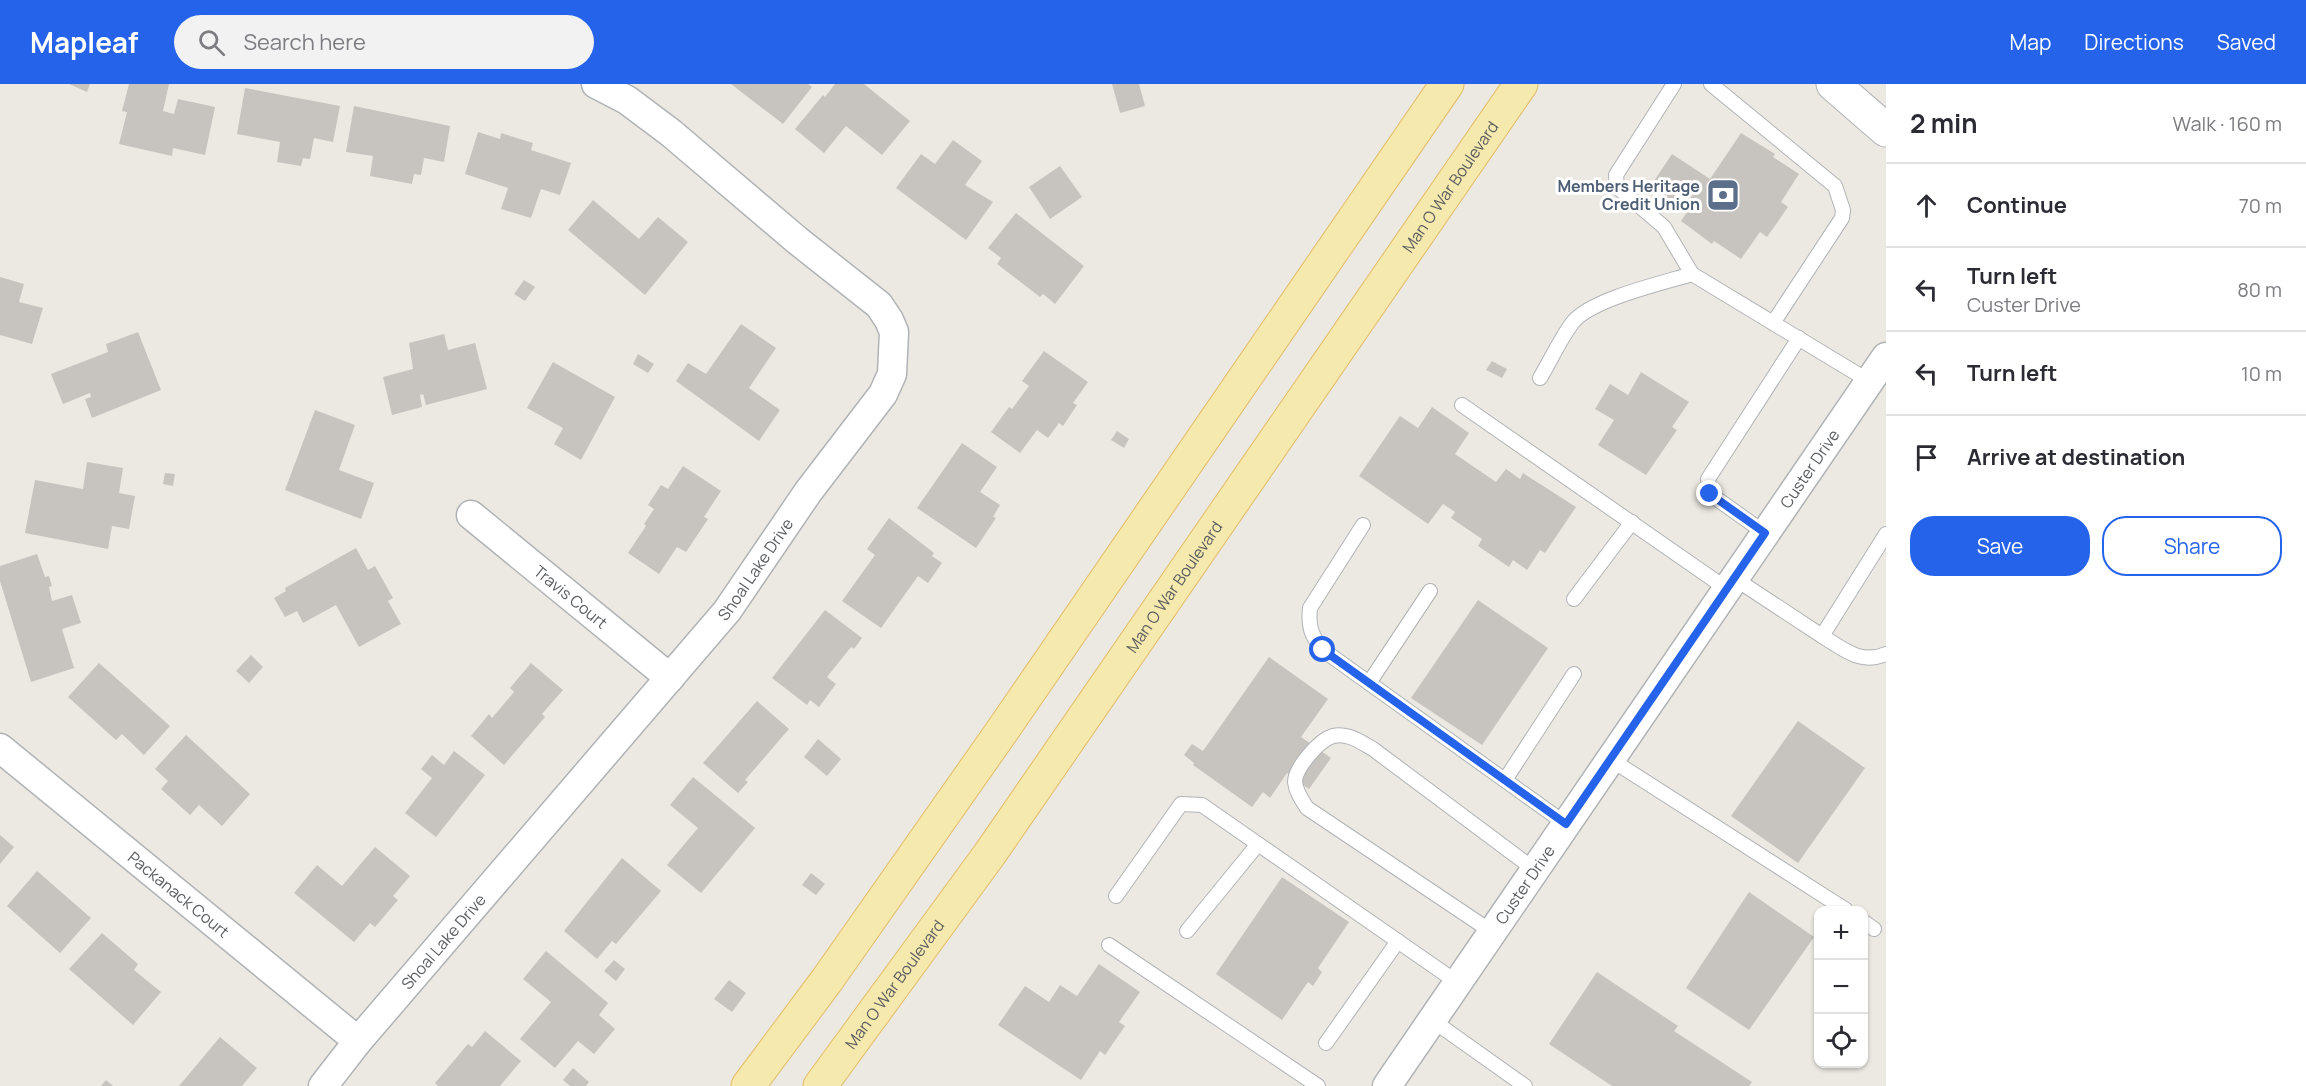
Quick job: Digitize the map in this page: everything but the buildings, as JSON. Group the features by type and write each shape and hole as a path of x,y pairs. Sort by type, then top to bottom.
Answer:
{"main road":[{"path":"748,1086 1002,731 1447,84"},
{"name":"Man O War Boulevard","path":"820,1086 989,855 1521,84"}],"street":[{"name":"Shoal Lake Drive","path":"323,1086 358,1041 727,611 808,492 883,394 892,374 894,332 879,305 798,241 671,133 627,100 597,84"},
{"path":"1833,84 1886,130"},
{"name":"Custer Drive","path":"1387,1086 1886,357"},
{"name":"Travis Court","path":"471,515 670,678"},
{"name":"Packanack Court","path":"0,748 358,1041"}],"lane":[{"path":"1674,84 1616,175 1617,187 1664,227 1692,274 1869,381"},
{"path":"1711,84 1835,186 1843,210 1842,218 1773,323"},
{"path":"1540,378 1574,321 1586,312 1607,301 1692,274"},
{"path":"1765,533 1710,494 1708,479 1799,338"},
{"path":"1462,405 1632,522 1730,584 1851,654 1874,659 1886,654"},
{"path":"1574,599 1632,522"},
{"path":"1363,525 1310,608 1311,635 1323,650 1566,824"},
{"path":"1822,636 1886,534"},
{"path":"1369,683 1430,591"},
{"path":"1505,780 1574,674"},
{"path":"1492,932 1307,808 1296,790 1295,779 1315,747 1335,736 1352,737 1373,749 1535,870"},
{"path":"1610,759 1840,906"},
{"path":"1116,896 1181,804 1202,805 1458,983"},
{"path":"1187,931 1258,844"},
{"path":"1326,1042 1398,941"},
{"path":"1109,945 1318,1086"},
{"path":"1432,1020 1526,1086"}],"place":[{"name":"Members Heritage Credit Union","path":"1723,195"}],"route":[{"path":"1323,650 1566,824 1765,533 1710,494"}]}
